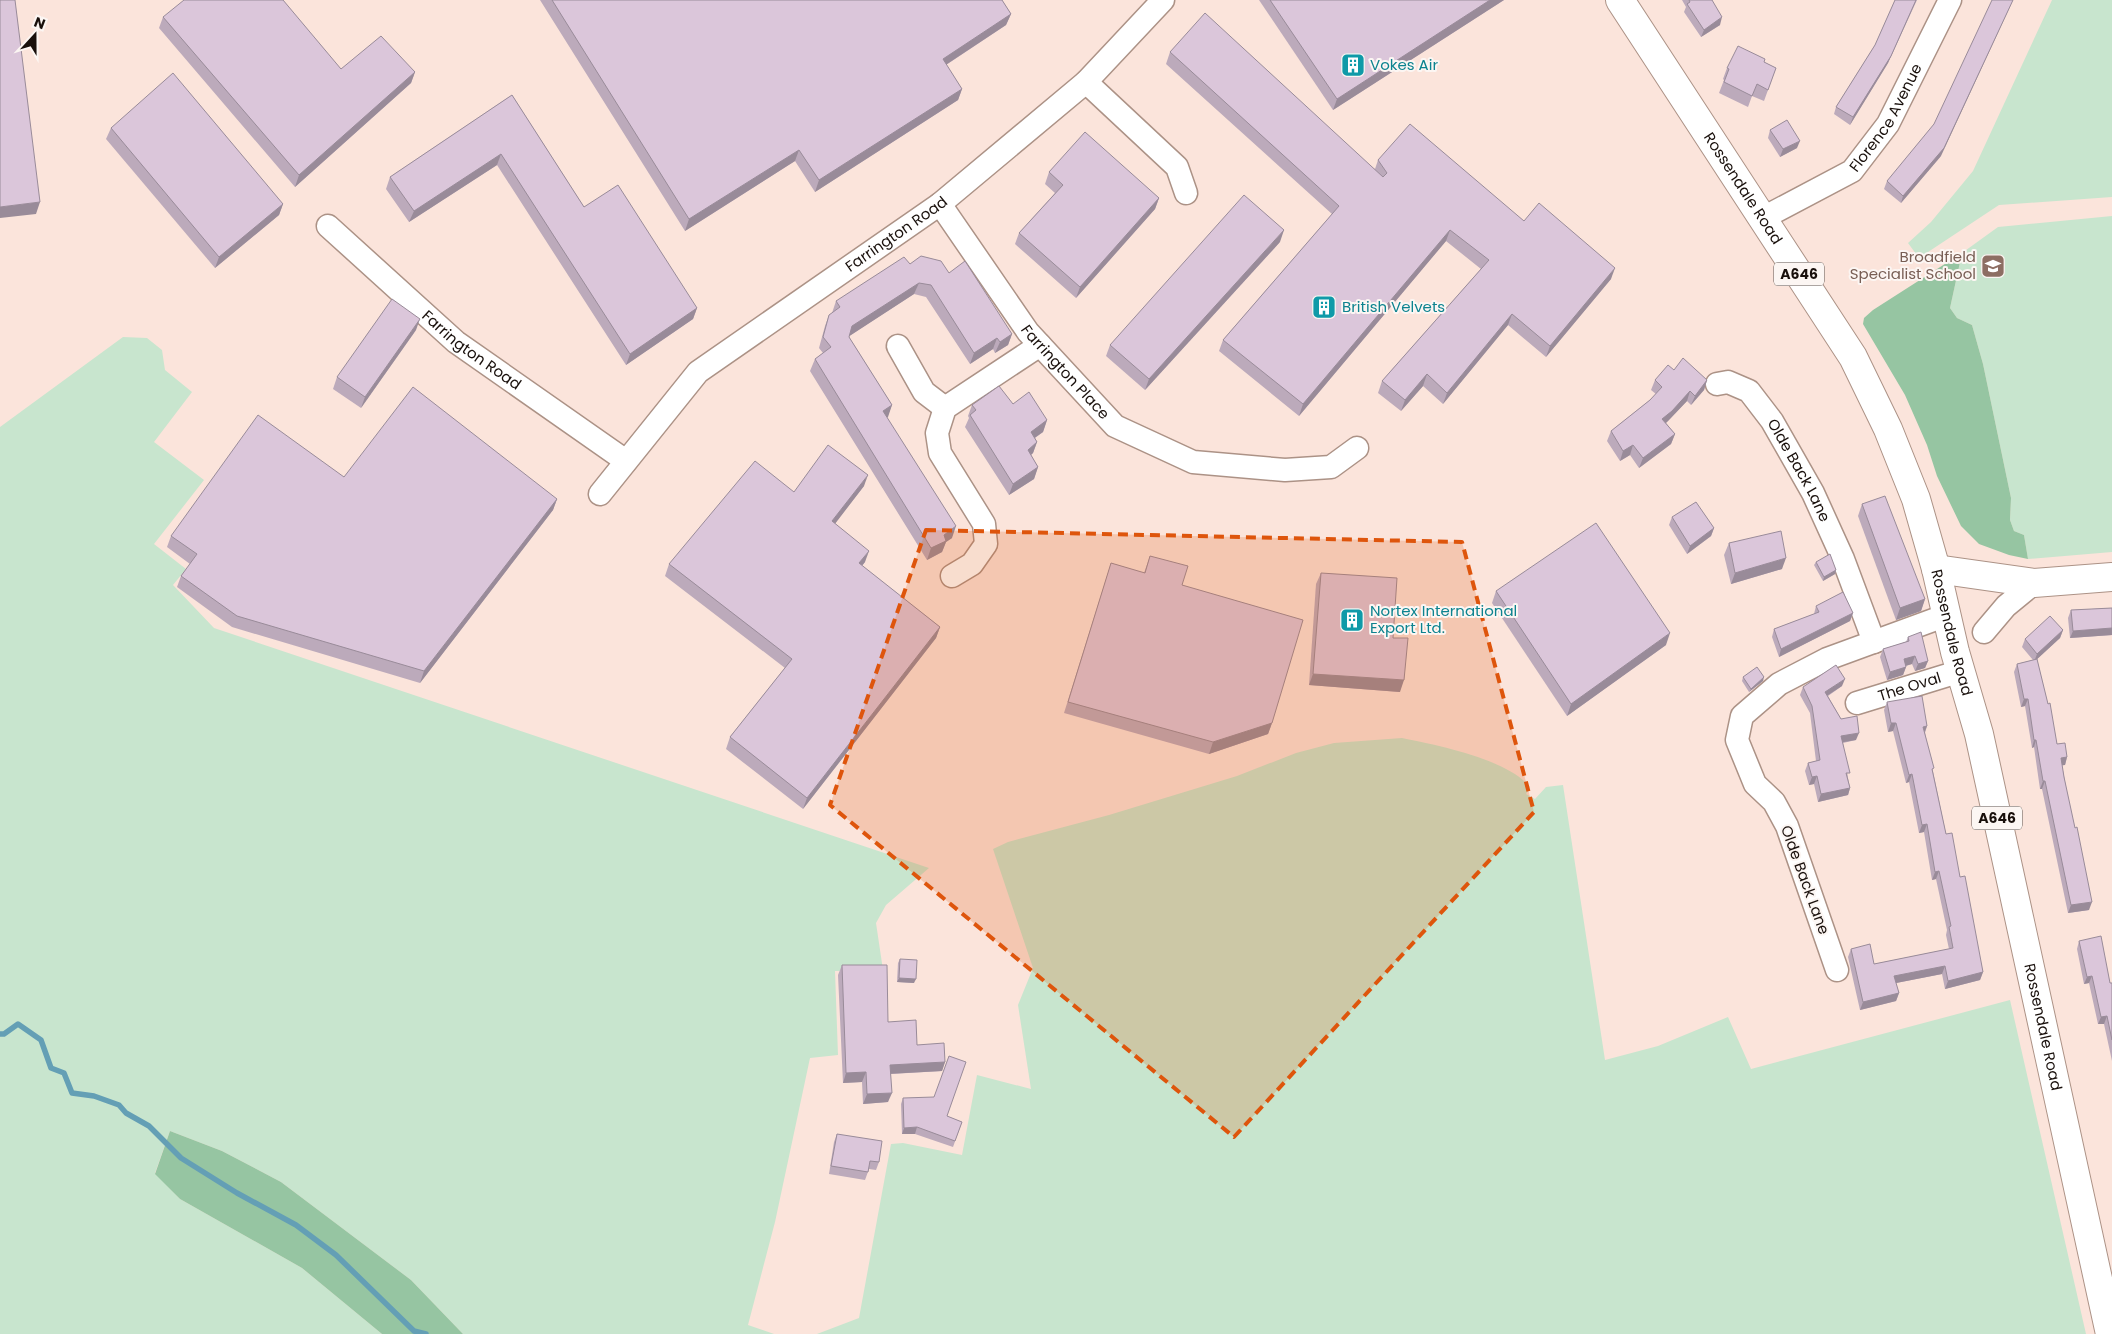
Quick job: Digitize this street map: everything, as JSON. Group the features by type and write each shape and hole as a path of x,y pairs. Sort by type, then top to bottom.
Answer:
{"main road":[{"name":"Rossendale Road","path":"1620,0 1853,357 1888,430 1916,499 1979,734 2110,1323"},
{"path":"1936,569 2034,583 2112,576"}],"street":[{"name":"Farrington Road","path":"600,494 698,372 940,204 1086,82 1163,0"},
{"name":"Florence Avenue","path":"1763,218 1852,171 1888,124 1950,0"},
{"path":"1086,82 1177,167 1186,193"},
{"name":"Farrington Place","path":"940,204 1028,332 1115,426 1194,462 1285,470 1331,467 1356,448"},
{"name":"Farrington Road","path":"328,226 456,342 626,460"},
{"path":"952,576 972,564 986,544 984,524 940,453 937,433 945,408 1040,345"},
{"path":"898,346 924,392 945,408"},
{"name":"Olde Back Lane","path":"1717,384 1728,382 1749,391 1772,421 1813,493 1843,559 1874,642"},
{"path":"1984,632 2006,606 2034,583"},
{"name":"Olde Back Lane","path":"1837,970 1787,826 1774,802 1755,784 1737,740 1742,716 1779,684 1827,659 1947,615"},
{"name":"The Oval","path":"1857,702 1961,671"}],"highlighted area":[{"path":"926,530 1462,542 1534,812 1234,1137 830,805"}],"green space":[{"path":"2052,0 2112,0 2112,197 1999,205 1919,258 1908,243 1931,222 1973,171"},
{"path":"2112,216 2112,552 2028,559 2024,535 2014,531 2010,520 2011,498 1983,364 1972,325 1957,318 1950,308 1962,253 1998,227"},
{"path":"1962,253 1950,308 1957,318 1972,325 1983,364 2011,498 2010,520 2014,531 2024,535 2028,559 2009,555 1979,544 1961,526 1937,476 1927,445 1905,395 1863,324 1864,318 1873,310"},
{"path":"123,337 147,338 162,350 165,370 192,392 154,442 204,480 154,544 186,569 173,585 214,628 929,868 886,905 876,923 883,970 835,971 838,1055 810,1058 775,1222 748,1325 774,1334 463,1334 411,1280 281,1182 222,1151 170,1131 155,1173 180,1199 302,1268 382,1334 0,1334 0,427"},
{"path":"1402,738 1452,749 1489,761 1519,777 1530,787 1526,794 1535,799 1546,787 1563,785 1605,1060 1658,1046 1728,1017 1751,1069 2010,1000 2086,1334 817,1334 859,1318 891,1144 903,1143 962,1155 977,1075 1031,1089 1018,1005 1033,968 993,849 1008,842 1109,815 1237,776 1296,753 1334,743"},
{"path":"170,1131 222,1151 281,1182 411,1280 463,1334 382,1334 302,1268 180,1199 155,1174"}],"building":[{"path":"0,0 15,0 40,202 0,207"},
{"path":"184,0 283,0 341,69 381,36 415,72 299,175 163,17"},
{"path":"552,0 1002,0 1011,14 943,59 962,89 819,180 799,150 689,219"},
{"name":"Vokes Air","path":"1270,0 1490,0 1337,99"},
{"path":"1689,0 1712,0 1722,17 1704,30 1687,4 1690,2"},
{"path":"1895,0 1916,0 1891,56 1853,117 1836,107 1875,45"},
{"path":"1992,0 2013,0 1944,148 1903,196 1887,181 1934,124"},
{"path":"1205,13 1383,177 1387,173 1378,160 1410,124 1524,221 1539,203 1615,268 1550,346 1512,314 1447,393 1427,374 1405,400 1382,381 1489,260 1450,230 1303,404 1223,340 1339,206 1170,52"},
{"path":"1738,46 1765,59 1764,62 1776,68 1768,90 1757,84 1752,96 1724,82 1729,69 1727,68"},
{"path":"173,73 283,204 219,257 111,128"},
{"path":"512,95 584,207 618,185 697,308 630,354 501,154 414,211 390,177"},
{"path":"1787,120 1800,141 1783,149 1770,130"},
{"path":"1085,132 1159,198 1080,287 1019,233 1063,185 1049,172"},
{"path":"1244,195 1284,230 1149,379 1110,345"},
{"path":"921,256 941,261 949,273 965,261 1012,334 1000,342 997,338 974,353 931,285 919,283 852,326 849,337 892,405 883,411 956,526 944,535 946,541 931,548 815,359 831,347 823,337 829,315 840,307 836,301 904,257 910,264"},
{"path":"392,299 420,319 365,397 337,377"},
{"path":"1683,358 1707,380 1695,396 1690,391 1662,419 1675,434 1643,458 1633,445 1623,451 1611,431 1650,400 1662,387 1655,380 1668,365 1674,370"},
{"path":"999,386 1013,404 1029,392 1047,420 1031,432 1037,442 1028,450 1038,467 1013,484 970,415 976,410 972,405"},
{"path":"413,387 557,499 424,671 237,616 181,576 197,554 171,536 258,415 344,477"},
{"path":"828,445 868,475 832,521 869,551 859,563 940,627 807,798 730,737 792,659 669,564 755,461 794,492"},
{"path":"1885,496 1925,599 1900,608 1862,504"},
{"path":"1696,502 1714,528 1690,546 1672,517"},
{"path":"1596,523 1670,633 1571,704 1496,591"},
{"path":"1781,531 1786,558 1735,573 1729,543"},
{"path":"1830,554 1836,570 1824,577 1816,562"},
{"path":"1150,556 1188,566 1182,585 1303,620 1272,723 1213,742 1068,702 1111,563 1145,573"},
{"name":"Nortex International Export Ltd.","path":"1321,573 1397,578 1393,638 1408,638 1404,680 1313,674"},
{"path":"1843,592 1853,613 1781,649 1774,629 1819,612 1816,606"},
{"path":"2112,608 2112,628 2073,631 2071,610"},
{"path":"2050,616 2063,630 2037,654 2025,639"},
{"path":"1921,632 1928,661 1918,664 1915,656 1904,659 1906,667 1890,672 1883,649 1909,641 1908,637"},
{"path":"2037,659 2048,704 2050,703 2057,744 2065,743 2067,757 2061,758 2064,777 2075,828 2077,827 2092,902 2071,905 2045,781 2043,781 2036,740 2034,740 2028,699 2024,699 2017,664"},
{"path":"1836,665 1845,679 1825,692 1841,719 1857,716 1859,733 1841,736 1850,773 1846,773 1850,788 1821,794 1817,776 1812,777 1808,763 1820,760 1812,706 1803,687"},
{"path":"1757,667 1764,677 1751,689 1743,677"},
{"path":"1922,696 1927,726 1923,727 1934,768 1932,769 1946,834 1952,833 1960,877 1965,876 1983,972 1948,981 1945,966 1894,976 1899,993 1863,1002 1851,949 1870,944 1874,964 1953,948 1949,927 1951,926 1939,871 1935,872 1927,824 1922,825 1912,774 1909,775 1896,723 1891,723 1887,702"},
{"path":"2101,936 2110,983 2112,983 2112,1040 2107,1016 2101,1017 2092,976 2087,977 2079,941"},
{"path":"900,959 917,960 916,979 899,978"},
{"path":"842,965 887,965 888,1022 916,1020 917,1045 944,1043 945,1062 890,1065 892,1093 867,1094 866,1072 846,1073"},
{"path":"949,1056 966,1062 947,1116 962,1122 955,1141 917,1127 904,1128 903,1098 934,1097"},
{"path":"837,1134 882,1141 879,1162 870,1161 868,1172 831,1166"}],"waterway":[{"path":"0,1034 4,1034 18,1024 41,1040 51,1068 64,1073 72,1093 94,1096 119,1105 126,1113 149,1126 181,1158 237,1193 296,1225 336,1255 414,1331 426,1334"}],"place":[{"name":"Vokes Air","path":"1353,65"},
{"name":"Broadfield Specialist School","path":"1993,266"},
{"name":"British Velvets","path":"1324,307"},
{"name":"Nortex International Export Ltd.","path":"1352,620"}]}
